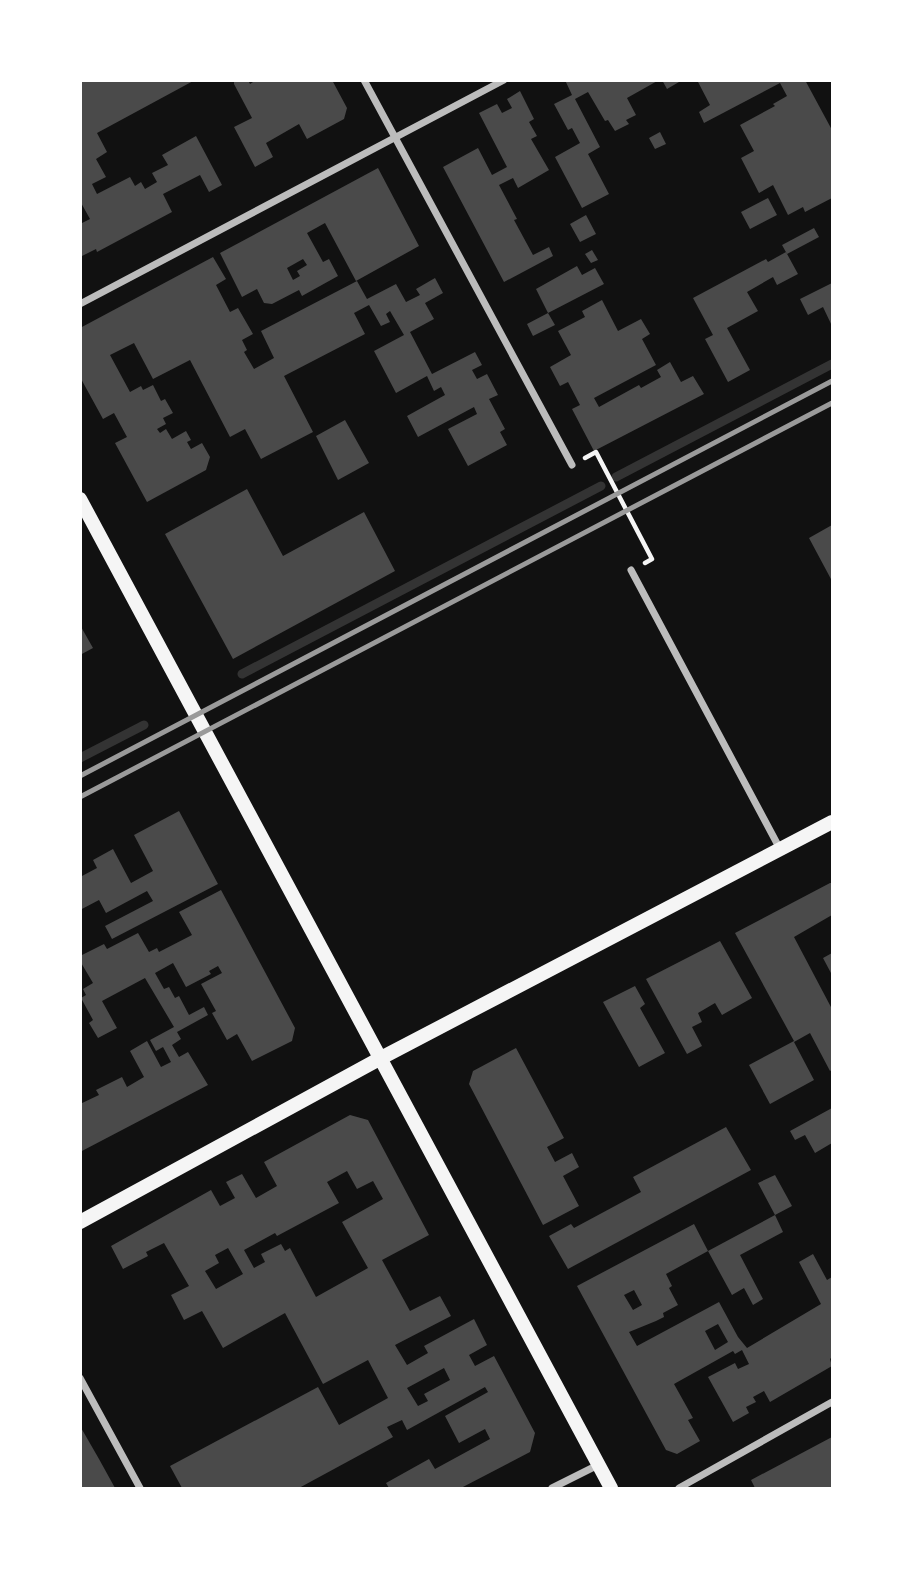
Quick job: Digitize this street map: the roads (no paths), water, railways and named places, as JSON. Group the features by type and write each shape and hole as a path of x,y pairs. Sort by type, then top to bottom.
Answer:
{"main road":[{"path":"80,499 611,1489"},
{"path":"80,1222 381,1058 832,822"}],"street":[{"path":"364,80 572,464"},
{"path":"80,304 504,80"},
{"path":"631,570 780,849"},
{"path":"80,1378 140,1489"},
{"path":"679,1489 832,1402"},
{"path":"552,1489 598,1465"}],"waterway":[{"path":"616,477 832,364"},
{"path":"242,674 601,486"},
{"path":"80,758 144,725"}],"railway":[{"path":"80,776 832,381"},
{"path":"80,797 832,403"}]}
